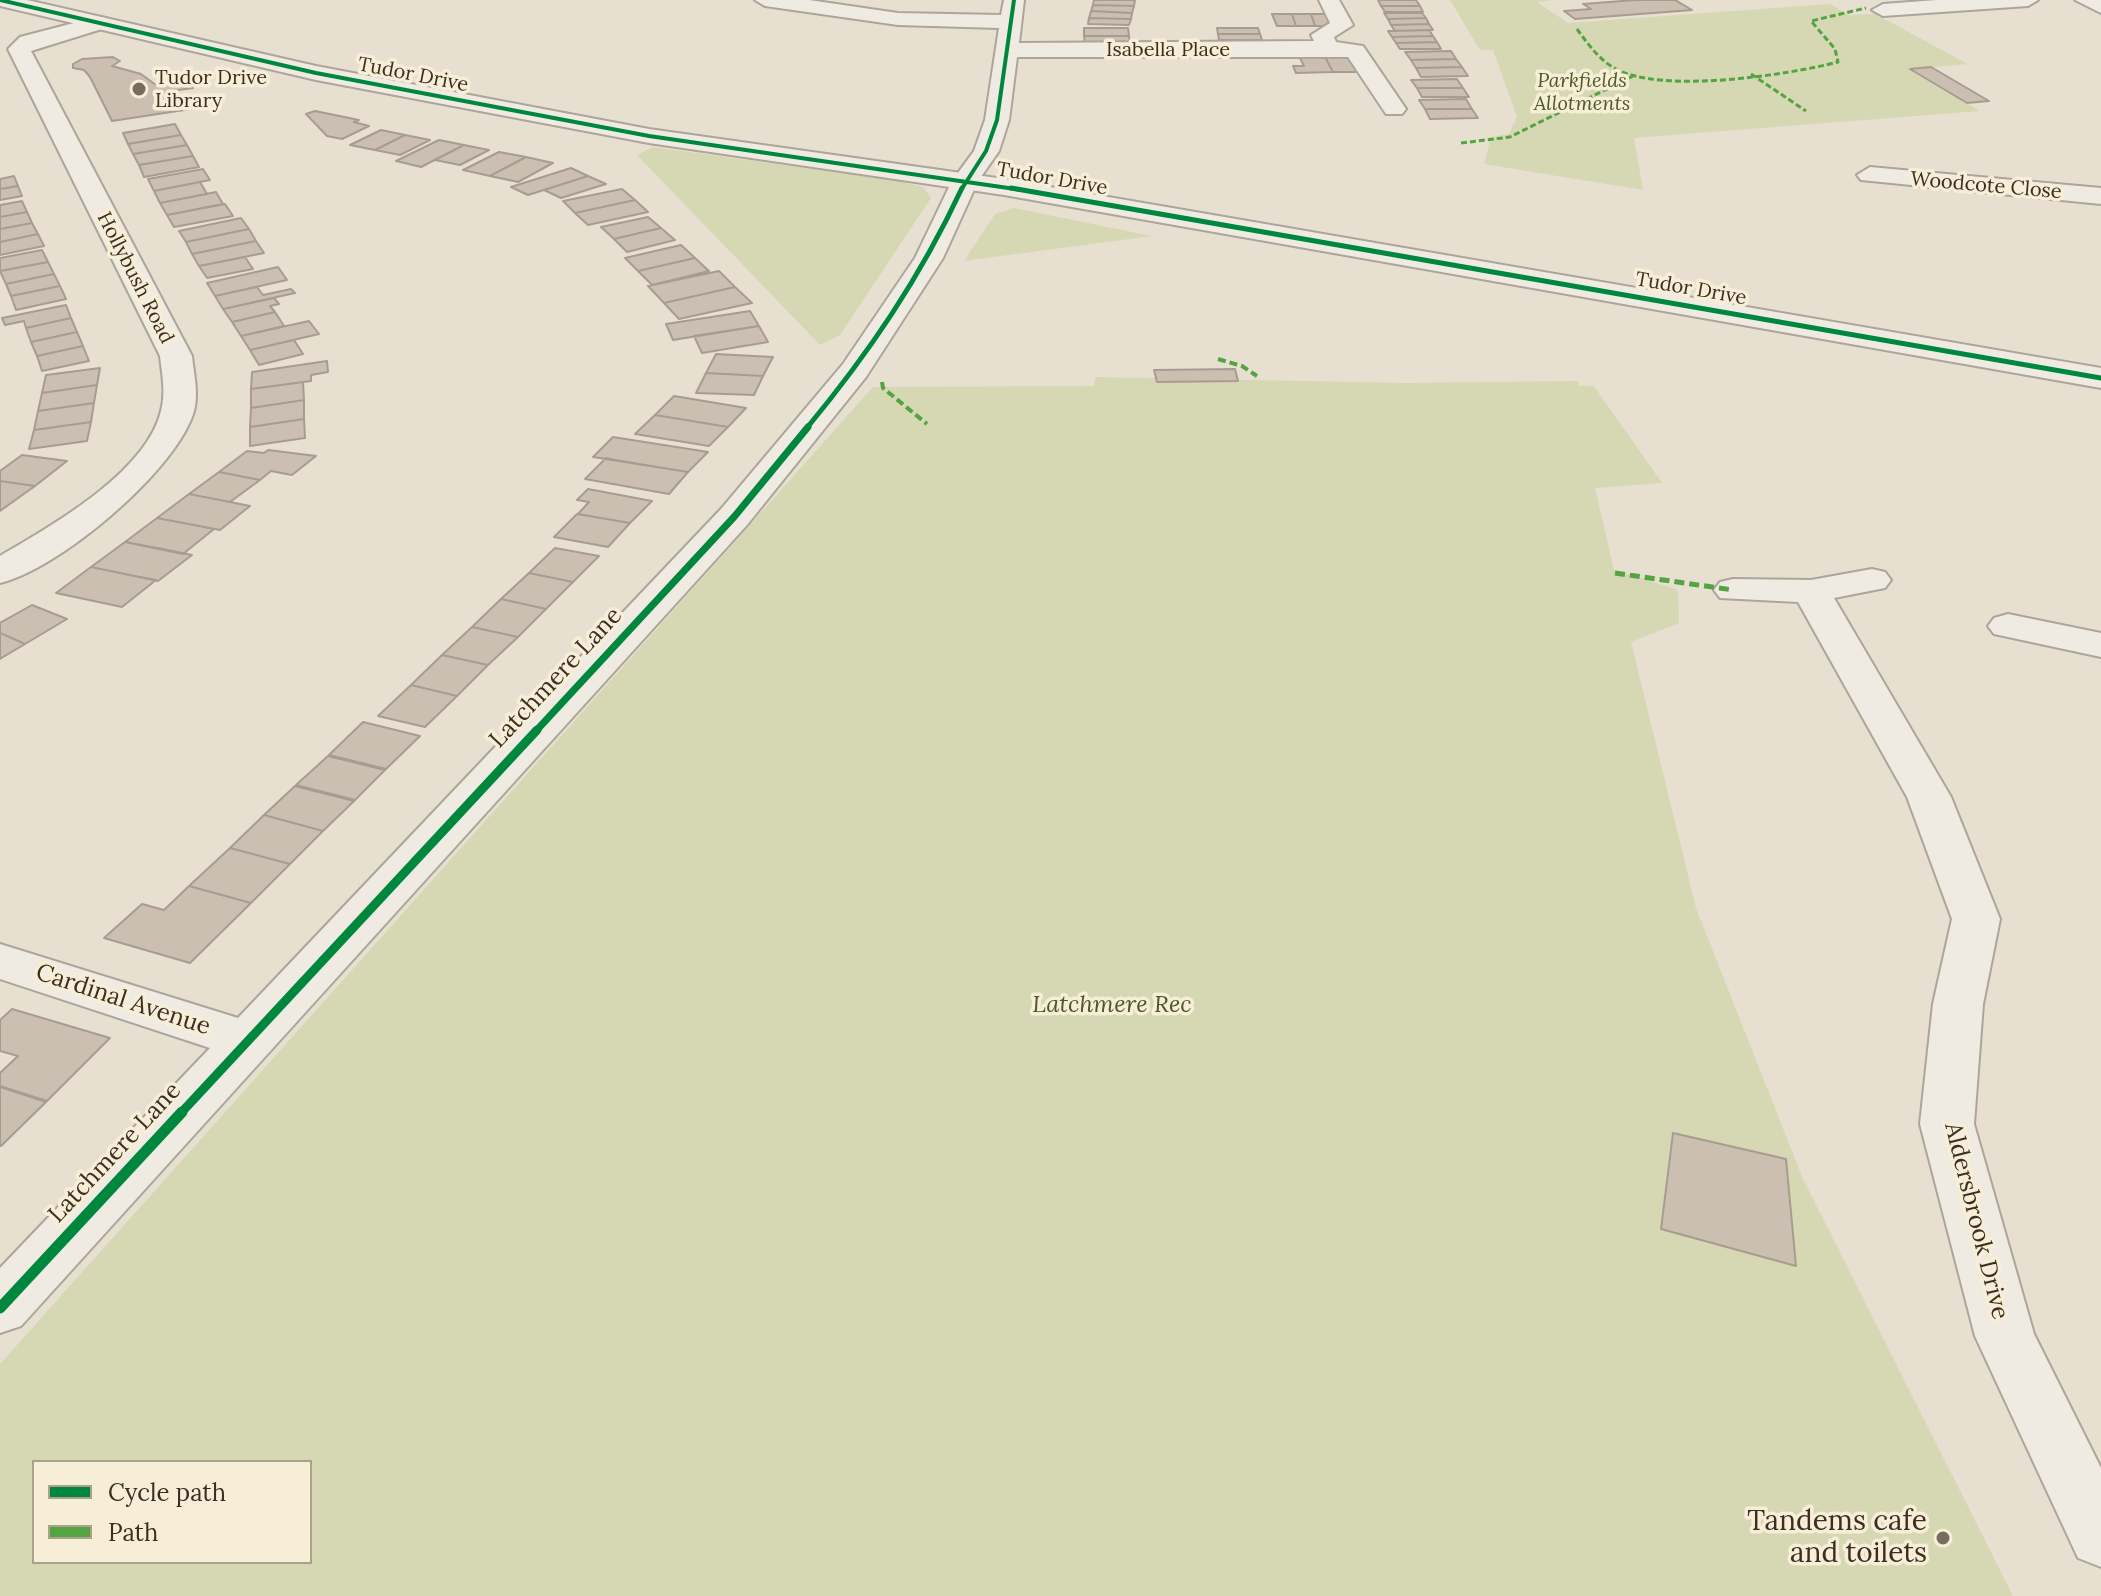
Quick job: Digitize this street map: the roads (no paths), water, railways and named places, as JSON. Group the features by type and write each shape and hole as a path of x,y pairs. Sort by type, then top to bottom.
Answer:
{"street":[{"name":"Tudor Drive","path":"0,0 316,73 649,136 965,181 2101,378"},
{"path":"765,0 898,19 1012,11"},
{"path":"1328,48 1322,35 1342,25 1329,0"},
{"path":"1883,10 2028,0"},
{"path":"2085,0 2101,7"},
{"name":"Latchmere Lane","path":"0,1308 734,517 855,370 929,258 965,181 990,141 1008,50 1012,11"},
{"name":"Hollybush Road","path":"0,572 45,545 137,476 165,441 177,414 179,386 176,356 19,49 28,42 97,23"},
{"name":"Isabella Place","path":"1008,50 1328,48 1355,51 1394,109"},
{"name":"Woodcote Close","path":"1870,175 2101,196"},
{"path":"1733,590 1811,591 1872,580"},
{"name":"Aldersbrook Drive","path":"1811,591 1929,797 1976,919 1958,1004 1947,1124 2005,1336 2101,1536"},
{"path":"2008,626 2101,645"},
{"name":"Cardinal Avenue","path":"0,961 246,1040"}],"place":[{"name":"Tudor Drive Library","path":"139,89"},
{"name":"Tandems cafe and toilets","path":"1943,1538"}],"park label":[{"name":"Parkfields Allotments","path":"1582,92"},
{"name":"Latchmere Rec","path":"1112,1005"}]}
